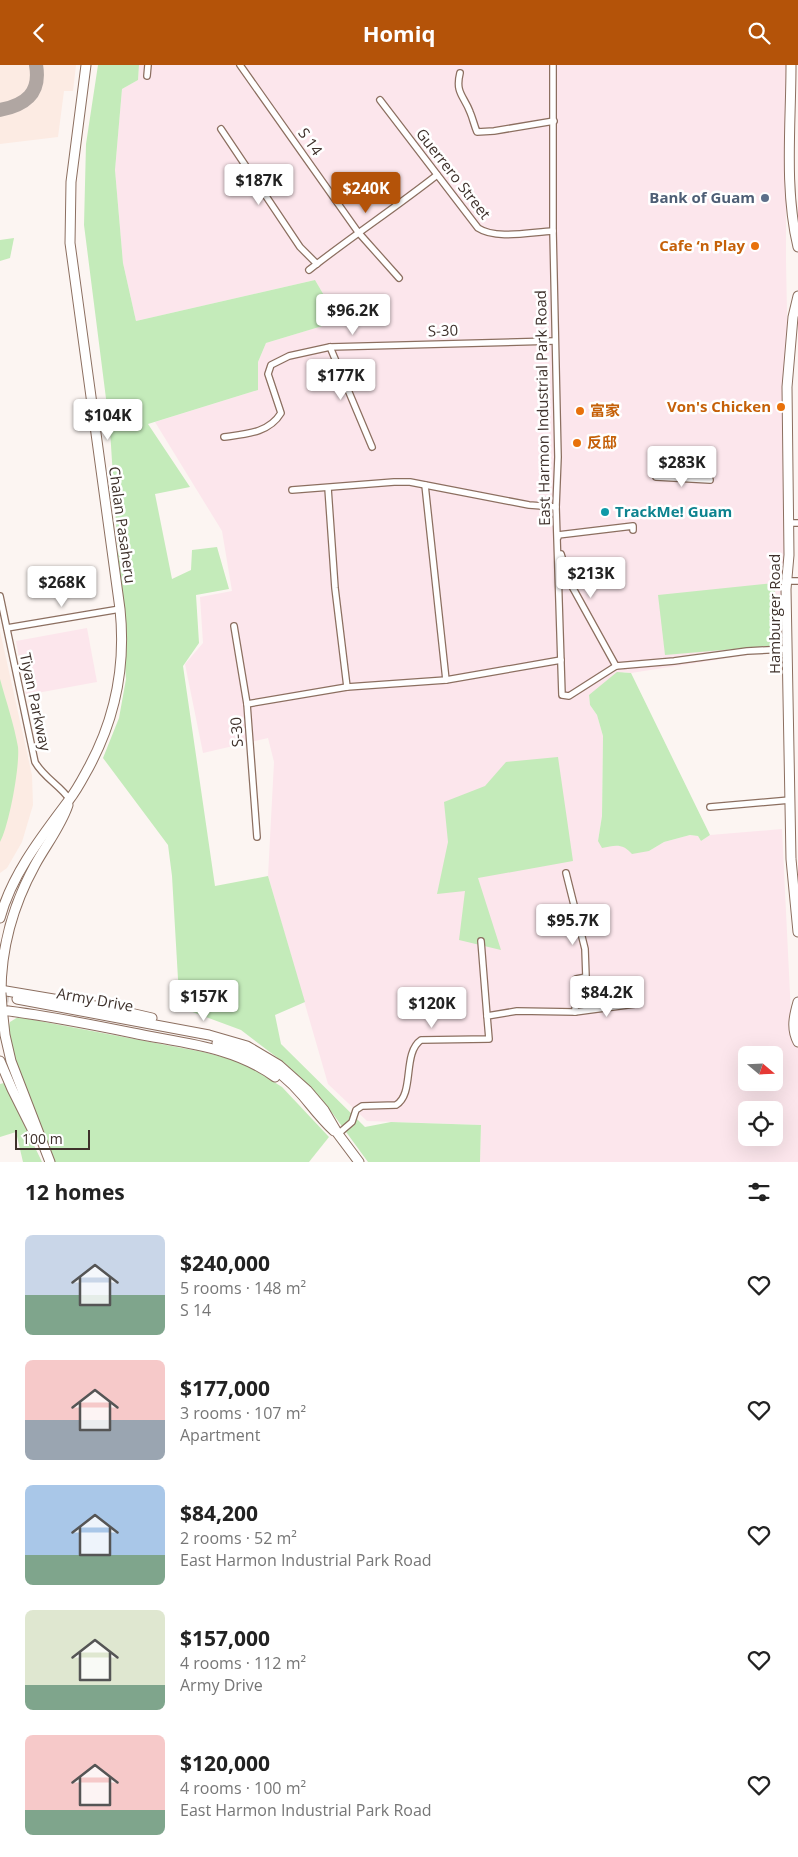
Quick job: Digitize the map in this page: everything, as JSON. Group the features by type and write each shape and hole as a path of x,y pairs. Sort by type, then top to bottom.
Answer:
{"main road":[{"name":"Chalan Pasaheru","path":"50,1162 11,1061 5,1035 1,1009 1,991 5,945 16,905 28,879 63,818 70,800 100,745 112,713 121,667 122,638 120,609 70,243 71,183 86,65"},
{"path":"791,65 790,189 792,218 798,247"},
{"name":"Hamburger Road","path":"798,296 793,317 787,387 793,523 786,589 790,800 794,821 791,859 798,932"},
{"name":"Chalan Pasaheru","path":"0,918 12,887 27,860 57,815 70,800"},
{"path":"1,991 113,1009 237,1036 272,1053 292,1068 310,1087 322,1113"},
{"name":"Army Drive","path":"17,1002 208,1041 235,1048 257,1058 276,1070 322,1113 359,1162"},
{"path":"798,1002 793,1022 795,1037 798,1042"},
{"path":"1,1009 207,1047 232,1054 272,1075 322,1113"},
{"path":"0,1061 12,1089 50,1162"}],"street":[{"path":"147,76 148,65"},
{"name":"S 14","path":"240,65 358,233 399,278"},
{"name":"East Harmon Industrial Park Road","path":"553,65 554,341 558,457 556,507 562,695 569,696 616,665 674,661 747,651 786,649"},
{"path":"460,73 458,82 461,97 470,111 477,132 554,121"},
{"name":"Guerrero Street","path":"380,100 478,228 486,233 499,234 553,231"},
{"path":"221,129 300,247 317,264"},
{"path":"309,270 437,175"},
{"name":"S-30","path":"224,437 257,432 276,422 281,413 268,374 271,365 289,356 330,347 554,341"},
{"path":"330,347 372,447"},
{"path":"656,477 710,480"},
{"path":"292,490 394,481 410,482 529,505 556,507"},
{"path":"425,485 446,680"},
{"path":"328,488 335,588 346,687"},
{"path":"616,665 569,581 558,535 632,526 633,530"},
{"path":"788,581 798,581"},
{"name":"Tiyan Parkway","path":"0,596 35,762 42,774 62,789 70,800"},
{"path":"7,628 120,609"},
{"name":"S-30","path":"234,626 247,704 257,837"},
{"path":"247,704 346,687 446,680 561,660"},
{"path":"788,741 798,740"},
{"path":"710,807 790,800"},
{"path":"566,873 584,949 586,977 576,979 575,1012"},
{"path":"338,1134 352,1121 356,1110 362,1106 396,1105 400,1103 403,1098 412,1057 418,1042 421,1040 489,1039 481,941"},
{"path":"487,1016 516,1011 575,1012 636,1004"}],"shaded area":[{"path":"0,65 76,65 73,91 64,91 58,137 0,144"},
{"path":"139,65 786,65 788,365 786,649 631,673 624,672 589,695 590,705 597,715 603,736 602,816 598,841 649,851 664,842 690,835 698,836 701,841 710,835 782,829 792,1035 798,1048 798,1162 480,1162 481,1125 367,1121 328,1084 268,876 274,762 268,738 203,753 185,664 203,643 200,597 232,591 222,531 155,422 258,390 258,362 266,343 339,321 315,280 136,321 123,263 115,170 122,89 138,80"},
{"path":"87,628 97,682 26,695 16,641"},
{"path":"0,631 32,775 33,805 22,842 7,868 0,873"}],"green space":[{"path":"98,65 139,65 138,80 122,89 115,170 123,263 136,321 315,280 339,321 266,343 258,362 258,390 148,424 190,487 155,494 172,579 191,570 192,550 217,547 229,589 196,595 199,643 183,666 215,886 268,876 305,1002 275,1015 281,1044 365,1127 391,1122 481,1125 480,1162 368,1162 333,1114 287,1065 241,1030 187,1010 178,979 172,876 168,845 103,758 119,718 126,679 110,430 84,225 86,144"},
{"path":"14,238 10,258 0,261 0,240"},
{"path":"774,583 781,645 665,655 658,595"},
{"path":"617,672 631,673 710,835 701,841 698,836 690,835 664,842 649,851 632,854 622,846 602,848 598,841 602,816 603,736 597,715 590,705 589,695"},
{"path":"0,679 18,747 18,756 16,781 10,810 0,842"},
{"path":"558,757 573,861 478,878 501,950 459,940 465,891 437,894 448,842 444,802 485,786 506,762"},
{"path":"18,1017 203,1052 242,1062 282,1087 329,1137 309,1162 54,1162 22,1081 7,1036 10,1022"},
{"path":"4,1083 42,1162 23,1162 16,1132 0,1137 0,1084"}],"taxiway":[{"path":"0,110 17,105 30,96 36,83 36,65"}],"tunnel":[{"path":"0,997 17,999"}],"place":[{"name":"Bank of Guam","path":"765,198"},
{"name":"Cafe ‘n Play","path":"755,246"},
{"name":"Von's Chicken","path":"781,407"},
{"name":"富家","path":"580,411"},
{"name":"反邸","path":"577,443"},
{"name":"TrackMe! Guam","path":"605,512"}]}
